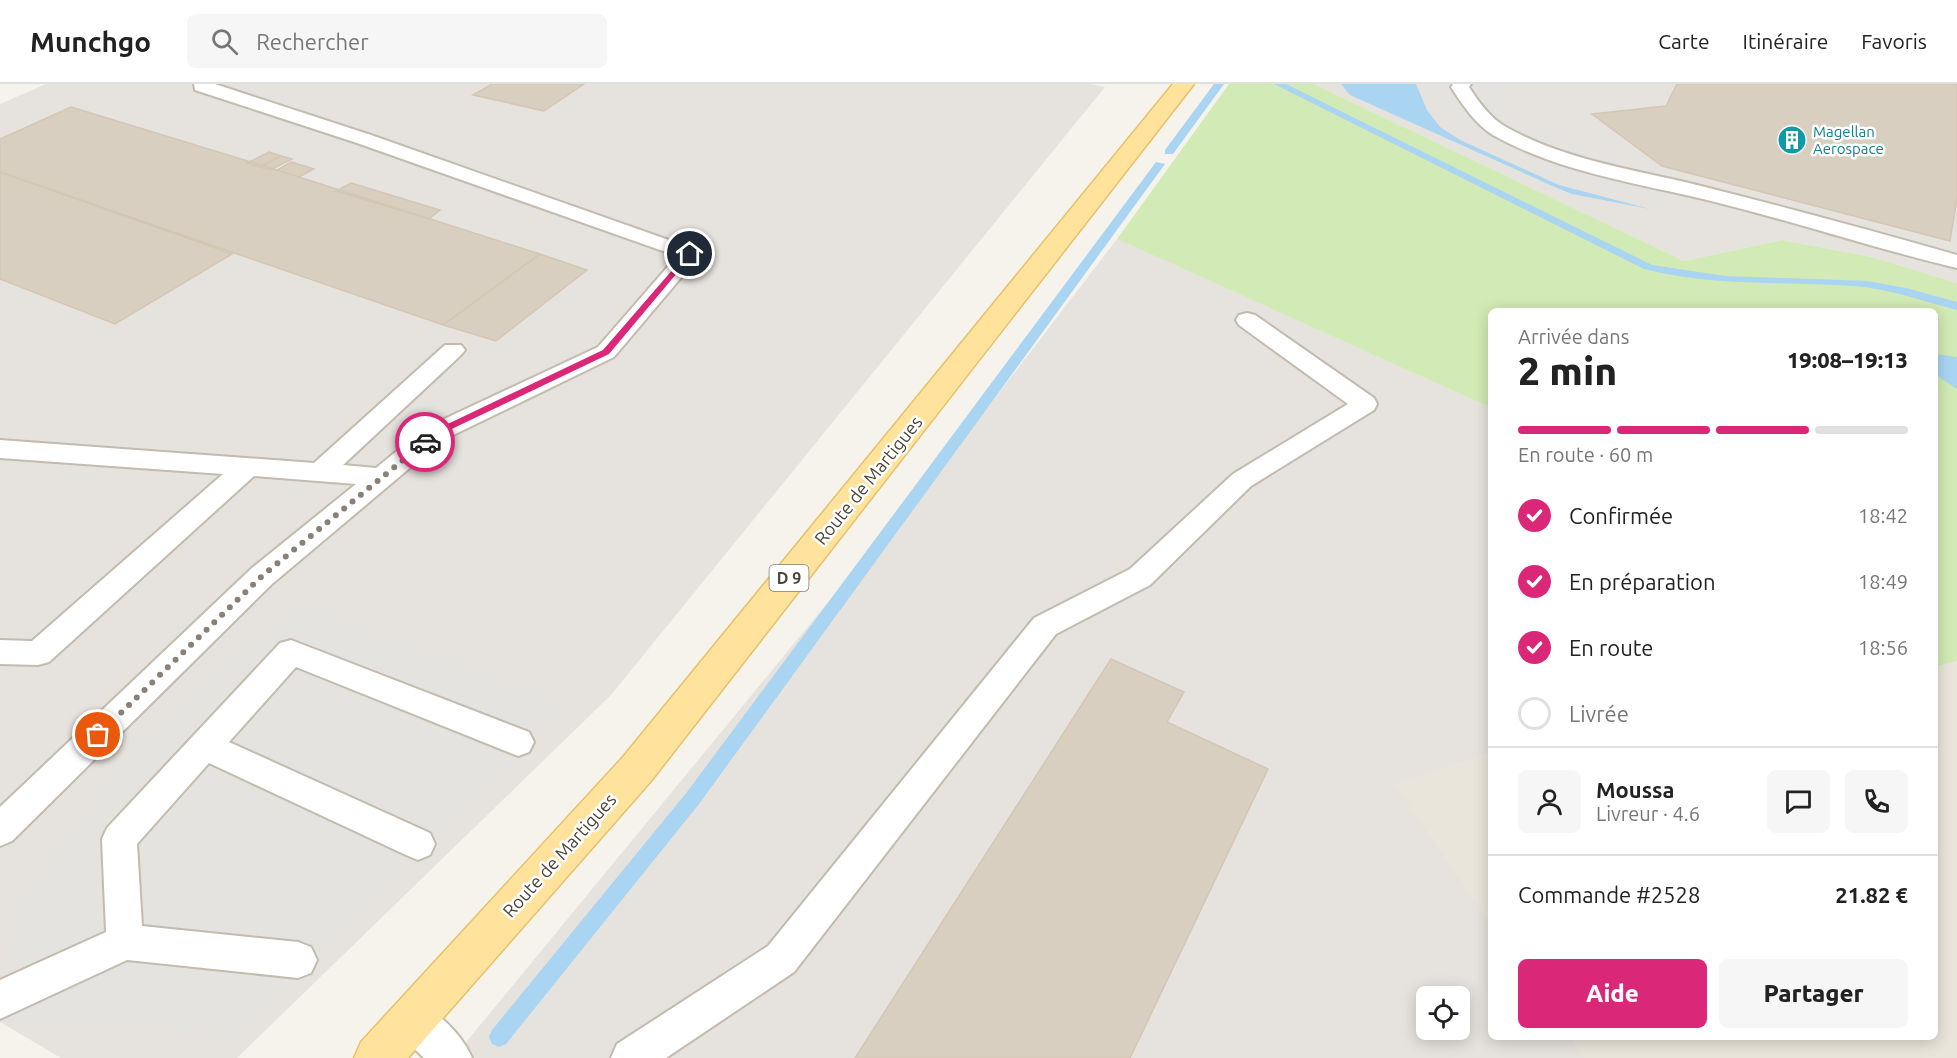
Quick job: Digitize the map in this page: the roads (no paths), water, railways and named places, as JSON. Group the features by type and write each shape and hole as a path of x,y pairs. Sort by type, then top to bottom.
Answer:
{"main road":[{"name":"Route de Martigues","path":"377,1058 637,769 1184,84"}],"lane":[{"path":"0,830 262,576 434,434 606,352 690,254 364,139 201,86 206,84"},
{"path":"1461,84 1460,87 1472,105 1498,130 1552,153 1615,174 1684,188 1819,222 1957,262"},
{"path":"631,1058 781,960 1045,626 1140,577 1242,480 1365,404 1247,320"},
{"path":"320,472 453,350"},
{"path":"0,449 382,477"},
{"path":"0,652 38,653 249,466"},
{"path":"125,942 119,839 291,652 518,742"},
{"path":"205,746 418,844"},
{"path":"0,1000 125,942 298,960"},
{"path":"412,1019 452,1058"}],"water":[{"path":"1341,84 1416,84 1427,110 1440,127 1460,140 1559,185 1650,209 1572,194 1557,188 1350,95"},
{"path":"1938,354 1957,357 1957,389 1938,376"}],"waterway":[{"path":"1169,152 1219,84"},
{"path":"1279,84 1648,267 1725,280 1867,284 1906,291 1957,306"},
{"path":"499,1037 693,798 1160,164"}],"place":[{"name":"Magellan Aerospace","path":"1792,140"}]}
